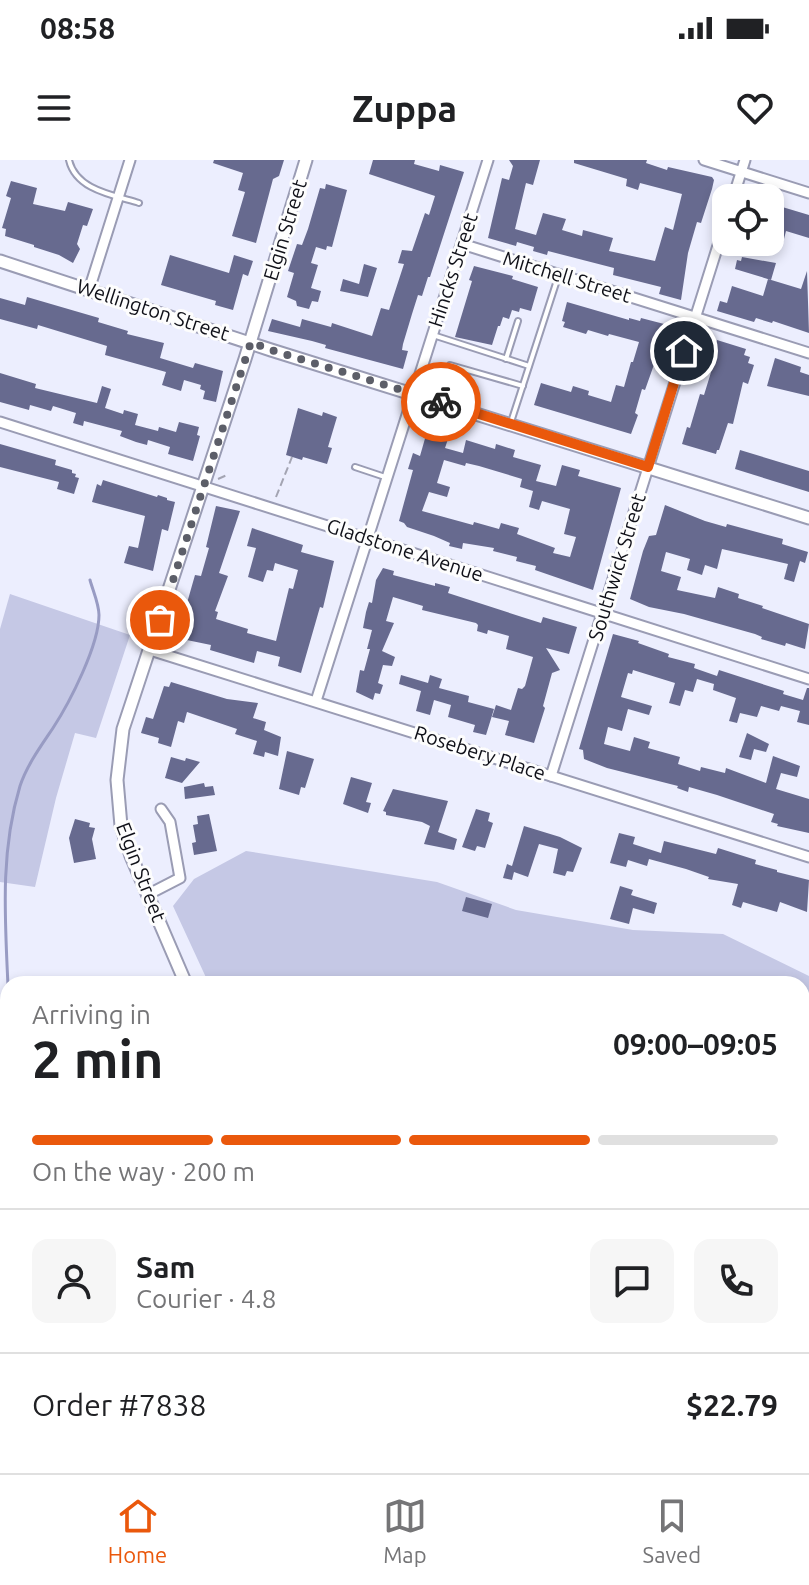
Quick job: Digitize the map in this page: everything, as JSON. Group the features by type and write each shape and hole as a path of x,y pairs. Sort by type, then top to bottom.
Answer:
{"street":[{"path":"89,290 130,160"},
{"name":"Elgin Street","path":"182,976 121,826 117,780 123,729 251,342 306,160"},
{"name":"Hincks Street","path":"316,701 488,160"},
{"path":"704,160 809,193"},
{"path":"737,184 745,160"},
{"name":"Mitchell Street","path":"462,244 809,353"},
{"name":"Southwick Street","path":"551,776 714,256"},
{"name":"Wellington Street","path":"0,261 271,350 809,518"},
{"name":"Gladstone Avenue","path":"0,422 809,679"},
{"name":"Rosebery Place","path":"150,650 809,857"},
{"path":"147,895 180,878 181,872 170,822 161,809"}],"lane":[{"path":"69,160 71,171 78,180 139,203"},
{"path":"511,424 559,274"},
{"path":"506,359 518,321"},
{"path":"433,334 529,366"},
{"path":"450,365 523,386"},
{"path":"355,467 388,477"}],"path":[{"path":"272,508 292,457"},
{"path":"218,479 227,475"}],"shaded area":[{"path":"10,594 130,635 96,738 75,733 35,887 0,882 0,629"},
{"path":"246,851 437,882 516,910 633,930 723,934 809,976 205,976 173,906 194,879"}],"building":[{"path":"214,160 284,160 279,176 273,179 256,243 232,236 245,192 238,190 243,173 213,163"},
{"path":"373,160 415,160 414,164 439,171 440,165 464,172 430,277 422,296 418,295 412,314 402,350 408,351 403,369 268,331 272,319 300,327 302,319 331,327 332,323 372,336 381,308 389,310 404,264 398,263 402,250 412,251 425,213 429,215 435,196 369,174"},
{"path":"509,160 540,160 533,185 526,183 515,229 536,235 543,213 566,219 562,230 582,236 583,230 613,238 609,251 655,261 665,227 673,230 682,194 640,183 638,190 626,186 627,179 574,163 574,160 647,160 646,163 667,170 668,167 712,177 712,189 701,223 697,222 688,253 681,300 659,294 661,287 613,275 614,268 548,251 547,255 517,242 516,246 488,238 502,178 509,180 513,166"},
{"path":"11,181 37,188 33,204 65,211 68,202 93,209 87,226 83,225 77,244 80,249 73,263 5,236 6,229 2,228 11,198 6,196"},
{"path":"326,184 347,190 332,247 327,246 326,250 316,247 311,263 318,265 311,288 321,291 318,302 312,301 309,309 297,306 296,301 287,297 294,273 288,271 297,244 302,245 320,188 325,189"},
{"path":"784,208 809,215 809,238 786,231 784,239"},
{"path":"170,255 229,273 234,255 253,261 248,276 243,274 233,310 215,305 216,301 161,285"},
{"path":"742,257 776,263 771,280 735,269 737,260 741,261"},
{"path":"364,264 377,268 368,297 340,291 343,279 359,284"},
{"path":"474,266 513,276 512,279 538,287 531,311 520,308 519,312 512,310 509,319 503,317 492,345 455,337"},
{"path":"807,271 809,333 773,321 756,318 754,322 717,311 720,301 727,303 732,286 763,296 768,279 801,289"},
{"path":"27,297 99,318 98,322 128,331 127,334 164,343 160,358 193,368 195,363 223,371 216,402 203,399 205,391 200,389 201,385 184,380 181,391 162,385 166,372 105,355 107,346 38,325 37,329 0,319 0,298 25,305"},
{"path":"567,302 629,320 640,321 641,318 668,325 645,390 642,389 631,434 534,405 541,383 571,392 573,386 589,391 588,395 611,402 616,385 624,387 633,362 639,342 588,330 586,334 563,327"},
{"path":"717,340 746,349 744,355 750,357 748,363 754,365 748,384 743,382 733,424 728,423 716,454 682,444 700,394 704,395 712,369 705,363 709,349 714,350"},
{"path":"775,358 801,367 800,372 809,375 809,396 767,386"},
{"path":"0,373 36,384 35,388 97,403 102,386 111,389 105,408 123,414 124,410 138,414 135,425 176,432 179,422 199,427 197,435 200,436 193,461 168,454 170,447 148,440 147,445 120,436 122,431 84,421 83,426 73,423 76,413 53,406 51,411 30,405 29,410 0,402"},
{"path":"298,408 337,417 328,447 332,448 327,464 286,455"},
{"path":"428,428 450,433 445,448 463,453 466,440 495,449 496,444 515,450 513,457 541,465 536,481 556,486 562,465 580,470 578,476 621,488 593,590 535,570 536,566 516,561 517,557 493,551 494,548 463,543 462,549 449,546 450,543 399,521 413,470 408,469 413,453 420,456","holes":["444,460 465,466 466,463 522,479 520,487 533,491 529,507 539,510 542,501 570,509 564,534 576,537 570,557 553,553 555,548 517,534 519,528 501,523 499,529 474,522 473,525 422,511 429,492 447,497 450,487 437,483"]},
{"path":"0,444 56,460 55,465 72,470 79,478 74,494 57,489 59,482 0,467"},
{"path":"740,450 809,471 809,492 735,469"},
{"path":"103,480 175,502 168,531 162,529 153,571 124,563 129,546 138,548 145,516 92,502 97,484 101,486"},
{"path":"665,505 705,521 783,539 782,544 808,552 805,563 800,561 794,582 784,579 788,564 722,549 717,569 705,565 702,575 687,570 690,559 666,552 661,571 681,577 677,590 715,598 718,587 739,594 738,598 762,608 809,624 805,649 786,643 785,646 761,639 755,634 649,607 630,599 643,551 649,536 656,535"},
{"path":"216,506 240,511 219,573 228,576 215,611 218,612 216,619 248,629 247,633 276,641 289,588 293,589 298,570 275,563 273,571 267,570 263,582 248,577 256,548 247,546 252,528 303,545 301,552 334,561 323,608 320,607 301,673 278,666 280,657 257,651 254,663 210,650 211,645 177,638 195,575 201,576"},
{"path":"383,568 394,571 393,575 450,587 448,593 541,623 543,617 577,627 569,654 546,648 560,670 552,673 534,743 505,735 509,721 492,717 496,705 511,710 518,688 525,686 533,657 506,649 509,636 488,630 487,634 477,631 476,623 422,610 423,606 393,597 386,621 394,623 382,651 395,657 392,666 383,665 378,683 383,685 380,694 375,693 373,700 356,692 360,670 364,671 370,649 367,649 372,630 363,628 366,612"},
{"path":"613,634 639,641 669,654 668,657 695,664 694,668 717,676 719,670 803,700 809,688 809,725 797,722 800,711 781,706 779,711 761,706 757,717 740,713 737,723 729,721 736,698 713,690 714,684 697,679 693,692 685,690 680,706 669,703 675,683 633,670 632,674 628,673 621,697 652,706 649,715 628,709 622,731 608,727 604,744 630,751 634,737 650,742 648,748 680,757 678,764 700,771 701,767 725,773 726,768 766,783 773,756 800,766 797,777 781,773 776,789 809,799 809,833 777,826 771,822 774,814 717,795 689,787 688,792 678,786 584,759 583,750 579,749"},
{"path":"401,675 428,683 430,675 442,679 439,688 469,696 468,702 494,709 486,735 473,732 475,725 448,717 451,705 434,700 430,715 416,711 421,691 399,684"},
{"path":"171,682 227,699 258,703 253,718 266,722 264,730 281,737 278,756 265,752 264,757 253,754 257,741 235,734 237,729 187,712 184,723 178,721 171,747 158,743 159,738 141,733 146,717 153,719 164,686 169,687"},
{"path":"747,733 769,744 766,752 754,749 751,760 739,757"},
{"path":"287,751 314,759 305,788 301,787 299,795 279,789"},
{"path":"171,757 200,762 182,783 165,778"},
{"path":"351,777 372,783 366,802 371,803 368,813 343,804"},
{"path":"204,783 205,787 213,786 215,795 185,799 184,787"},
{"path":"393,789 448,801 438,832 457,839 454,850 424,844 430,826 386,815 383,811"},
{"path":"476,809 490,813 488,821 493,823 485,848 477,846 475,851 462,847"},
{"path":"209,814 217,851 194,855 192,843 196,842 193,825 198,824 197,816"},
{"path":"75,819 90,823 89,827 95,828 92,839 96,859 74,863 69,838"},
{"path":"524,826 560,837 582,848 573,872 567,871 565,876 553,873 558,849 539,844 528,877 514,872 512,880 503,878 507,864 512,866"},
{"path":"619,833 635,837 633,844 661,853 664,841 716,854 718,848 756,860 755,864 777,872 809,880 807,912 780,902 777,912 743,902 741,908 732,905 738,884 708,879 686,869 649,859 647,866 628,860 626,867 610,863"},
{"path":"620,886 633,890 631,895 657,903 654,914 633,908 629,924 610,919"},
{"path":"466,897 492,904 488,918 462,911"}],"waterway":[{"path":"8,976 5,885 14,811 26,771 67,704 94,642 99,611 90,580"}],"way so far":[{"path":"160,620 251,342 441,402"}],"route":[{"path":"441,402 648,467 684,351"}]}
